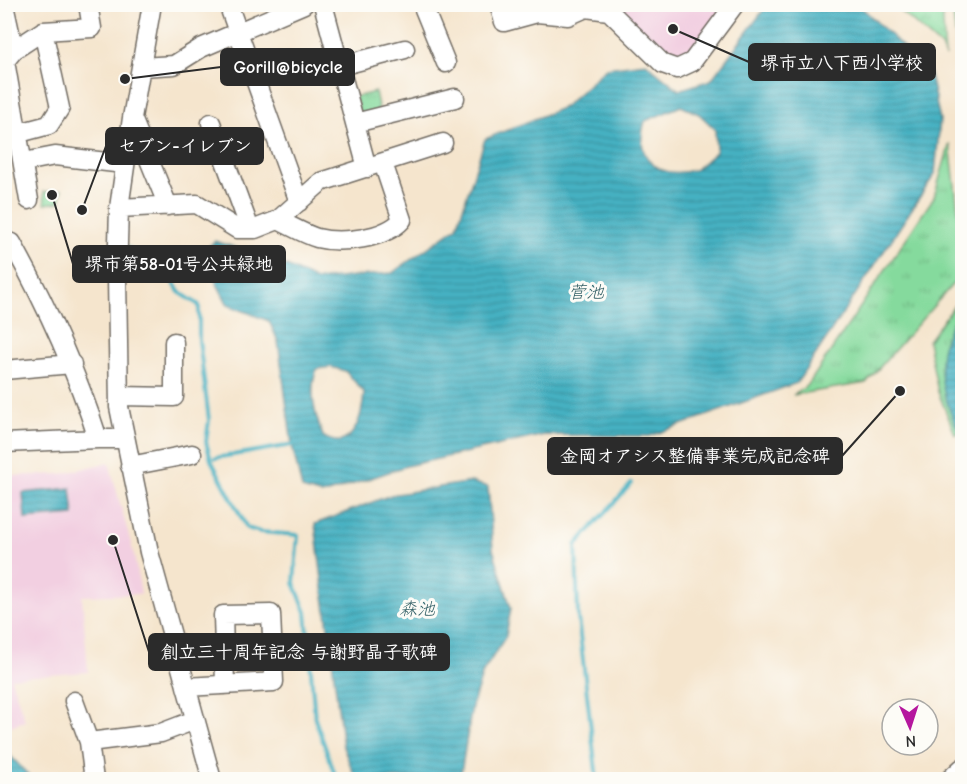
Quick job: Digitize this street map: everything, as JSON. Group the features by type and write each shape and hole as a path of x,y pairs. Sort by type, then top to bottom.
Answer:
{"street":[{"path":"8,57 43,31 92,28 88,4"},
{"path":"152,4 124,164 119,208 117,277 119,396 124,439 149,552 212,780"},
{"path":"228,4 299,202"},
{"path":"141,67 174,64 238,32 304,4"},
{"path":"278,220 316,238 331,240 365,237 395,227 402,220 355,123 323,4"},
{"path":"422,4 446,63"},
{"path":"501,11 504,22 537,13 568,16 586,8 609,11 663,64 677,69 692,62 735,4"},
{"path":"5,14 8,57 31,200"},
{"path":"19,133 49,125 60,108 43,31"},
{"path":"340,66 405,49"},
{"path":"355,123 455,98"},
{"path":"132,117 168,206"},
{"path":"211,123 250,229"},
{"path":"119,208 197,204 237,229 250,229 278,220 321,182 443,143"},
{"path":"24,162 54,156 124,164"},
{"path":"4,245 12,243 42,296 72,364 98,439"},
{"path":"119,396 174,397 174,342"},
{"path":"4,370 72,364"},
{"path":"4,443 124,439"},
{"path":"130,466 192,454"},
{"path":"186,687 225,685 274,682 271,614 223,615 225,685"},
{"path":"74,701 89,742 94,780"},
{"path":"89,742 161,733 195,720"},
{"path":"949,780 963,768"}],"shaded area":[{"path":"608,5 727,5 691,51 675,57 667,56"},
{"path":"109,462 134,555 141,594 82,596 88,672 11,678 25,721 5,728 4,476 62,474"}],"green space":[{"path":"894,5 942,5 945,57 941,47"},
{"path":"952,5 962,5 962,92"},
{"path":"375,92 379,111 364,115 359,111 355,97"},
{"path":"950,143 962,244 960,276 866,383 793,395 808,385 934,197"},
{"path":"62,190 60,202 45,204 44,192"},
{"path":"962,295 962,433 955,434 938,392 928,341"}],"water":[{"name":"菅池","path":"768,4 859,5 929,72 940,119 935,174 797,383 650,436 544,435 406,466 322,495 302,489 292,445 278,341 269,321 228,305 201,253 215,241 271,259 316,280 392,273 457,227 485,139 564,107 606,68 646,63 679,90 711,80","holes":["681,106 699,114 715,129 716,152 694,170 669,172 651,163 646,155 642,134 645,121","331,367 345,371 364,392 361,411 354,430 342,441 333,441 323,436 314,403 313,386 317,369"]},
{"path":"962,309 962,438 943,389 941,356 951,325"},
{"name":"森池","path":"471,482 488,487 493,549 511,608 506,636 483,672 472,706 460,779 356,779 343,747 315,524 391,495"},
{"path":"71,488 74,515 25,519 23,493"},
{"path":"5,750 32,779 5,779"}],"waterway":[{"path":"4,215 12,237"},
{"path":"126,247 135,252 150,272 171,278 179,292 199,305 199,340 209,420 206,442 211,460 247,528 260,532 298,535 294,583 306,612 315,719 337,780"},
{"path":"215,458 292,445"},
{"path":"597,780 578,618 576,545 632,483"}],"place":[{"name":"堺市立八下西小学校","path":"673,29"},
{"name":"Gorill@bicycle","path":"125,79"},
{"name":"堺市第58-01号公共緑地","path":"52,195"},
{"name":"セブン-イレブン","path":"82,210"},
{"name":"金岡オアシス整備事業完成記念碑","path":"900,391"},
{"name":"創立三十周年記念 与謝野晶子歌碑","path":"113,540"}]}
